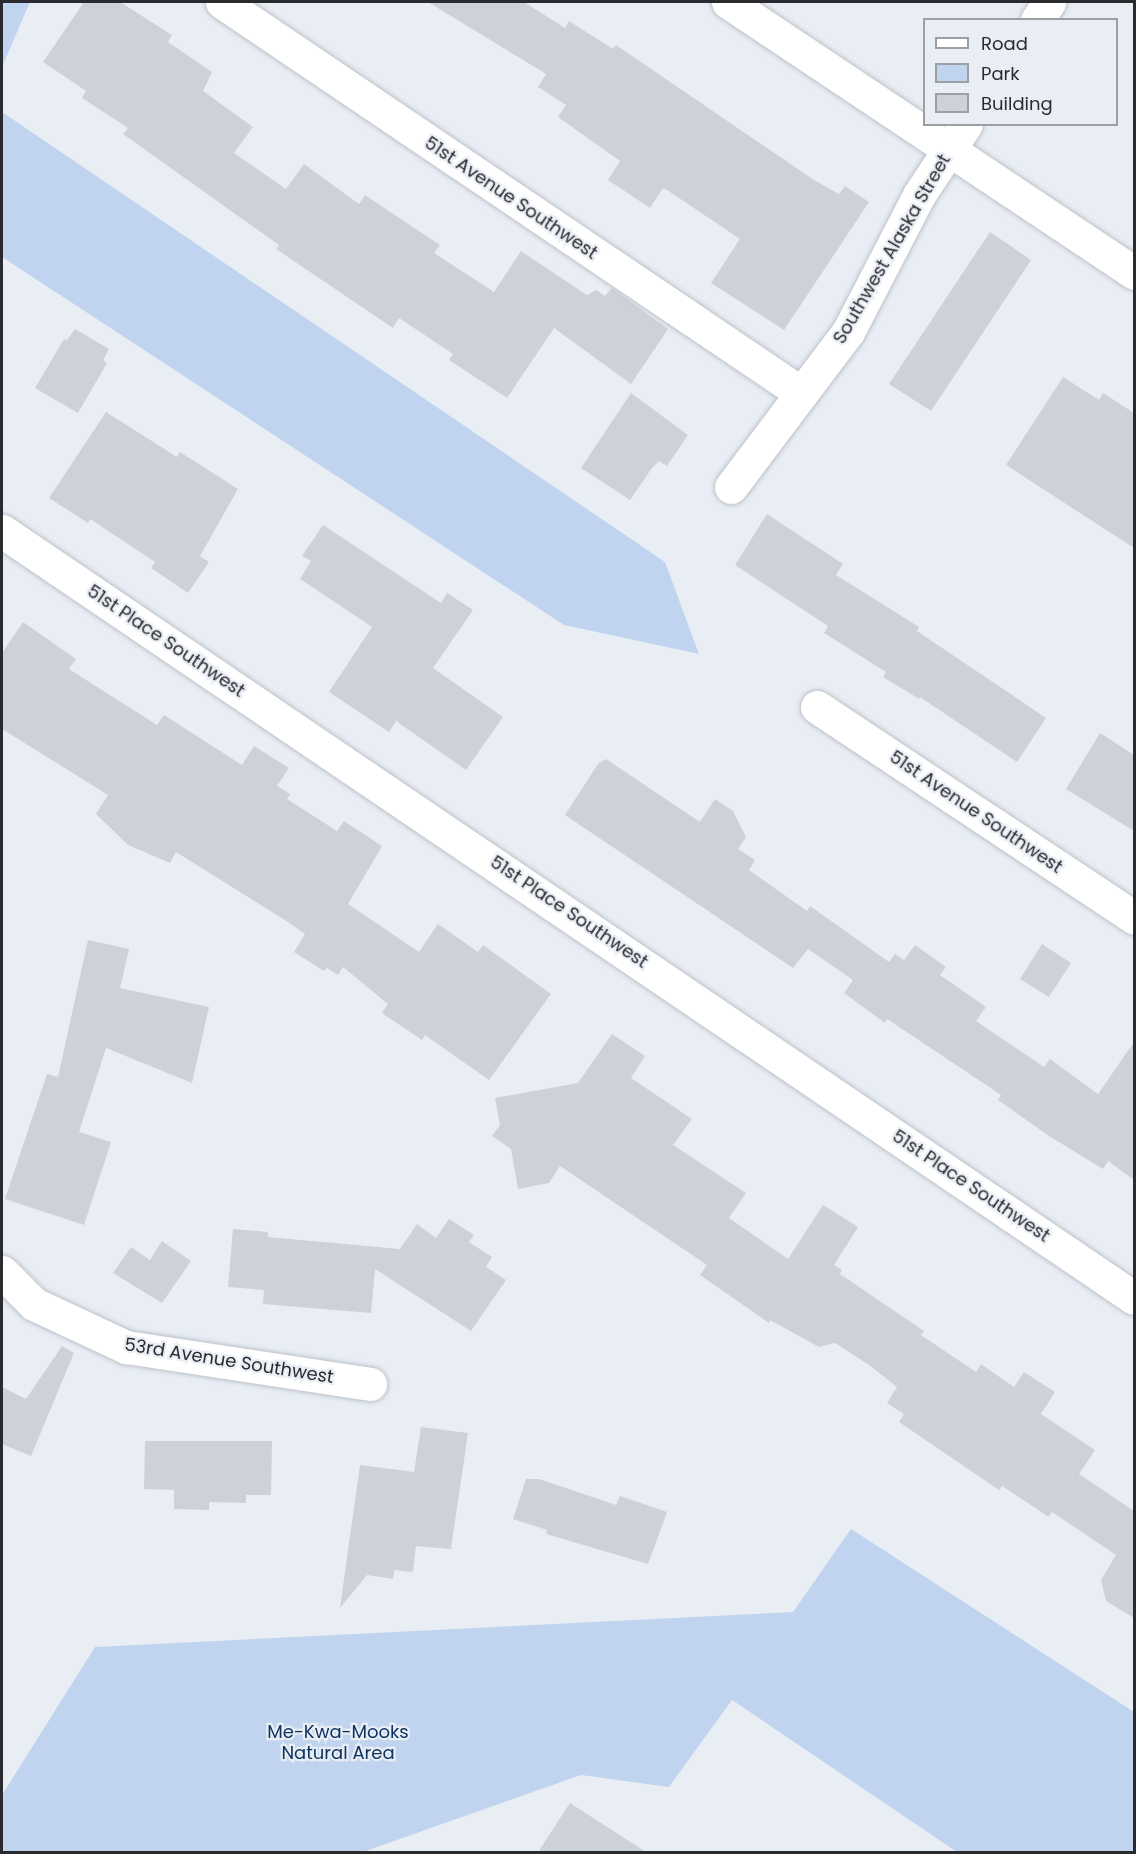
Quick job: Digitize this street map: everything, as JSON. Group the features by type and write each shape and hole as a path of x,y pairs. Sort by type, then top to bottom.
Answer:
{"street":[{"name":"51st Avenue Southwest","path":"222,2 801,393"},
{"path":"728,2 923,116"},
{"path":"1038,18 1049,2"},
{"path":"941,126 958,136 1134,273"},
{"name":"Southwest Alaska Street","path":"731,488 848,333 919,195 958,136"},
{"name":"51st Place Southwest","path":"2,531 1134,1298"},
{"name":"51st Avenue Southwest","path":"817,707 1134,918"},
{"name":"53rd Avenue Southwest","path":"2,1272 34,1304 126,1347 370,1384"}],"green space":[{"path":"2,2 30,2 2,67"},
{"path":"2,112 665,562 699,654 564,625 2,257"},
{"name":"Me-Kwa-Mooks Natural Area","path":"851,1529 1134,1712 1134,1852 957,1852 732,1700 669,1787 581,1775 363,1852 2,1852 2,1795 95,1647 793,1612"}],"building":[{"path":"84,2 120,2 172,35 168,42 212,72 203,91 253,127 234,153 286,189 304,164 359,204 365,195 440,245 434,253 494,292 521,251 587,295 596,290 605,296 612,288 668,329 631,384 554,328 507,398 449,360 453,354 399,318 393,328 276,249 279,245 123,134 128,128 82,98 86,91 43,62"},
{"path":"428,2 524,2 565,28 569,21 613,49 616,45 814,180 839,194 845,186 869,202 784,330 711,283 740,239 663,188 650,208 608,180 620,161 558,117 566,105 538,87 546,74"},
{"path":"990,232 1031,260 931,411 889,384"},
{"path":"75,329 109,349 103,360 107,363 78,413 35,388 64,339 67,340"},
{"path":"1063,377 1099,400 1103,393 1134,413 1134,548 1006,465"},
{"path":"631,393 688,435 667,466 659,461 630,500 581,468"},
{"path":"106,412 177,457 180,452 238,489 200,556 209,562 188,593 151,568 155,562 90,519 88,523 49,498"},
{"path":"767,514 843,564 836,575 919,627 917,631 1046,718 1017,762 920,697 919,699 883,677 886,672 824,633 828,626 735,565"},
{"path":"323,525 441,603 447,593 473,610 433,668 503,717 466,770 396,721 389,732 329,692 372,627 300,579 311,561 302,556"},
{"path":"23,622 76,659 69,669 157,725 164,715 242,765 254,746 289,768 277,786 290,794 287,799 337,831 344,821 382,846 348,904 419,952 438,924 478,952 483,945 551,994 489,1080 425,1035 422,1040 382,1013 388,1004 343,967 338,975 327,968 324,971 294,952 305,934 288,922 176,852 170,863 128,845 96,814 108,795 2,729 2,653"},
{"path":"1100,733 1134,755 1134,831 1066,789"},
{"path":"606,759 700,822 715,799 733,811 746,837 738,849 755,860 749,870 807,911 810,906 889,962 895,954 904,960 915,945 946,967 940,975 986,1007 976,1021 1044,1067 1050,1059 1098,1094 1134,1042 1134,1180 1108,1161 1103,1169 1049,1136 998,1100 1001,1095 887,1019 885,1023 844,993 853,980 808,949 793,968 565,815 598,764"},
{"path":"88,940 129,949 120,988 209,1007 192,1083 106,1048 79,1132 111,1142 84,1225 5,1199 47,1074 58,1077"},
{"path":"1042,944 1071,963 1049,997 1020,979"},
{"path":"612,1034 645,1056 631,1078 692,1119 673,1145 746,1193 729,1218 788,1259 823,1205 858,1227 834,1265 842,1270 840,1274 924,1331 921,1335 976,1372 981,1364 1014,1387 1024,1372 1055,1392 1041,1414 1095,1450 1079,1474 1134,1511 1134,1618 1106,1601 1101,1580 1116,1555 1052,1512 1049,1517 1002,1486 999,1490 899,1422 904,1414 887,1403 897,1387 869,1365 835,1343 819,1347 770,1320 769,1323 700,1275 707,1265 560,1166 549,1183 518,1189 511,1149 492,1136 500,1125 495,1098 578,1083"},
{"path":"449,1219 474,1235 469,1242 492,1257 486,1267 506,1280 471,1331 375,1269 371,1313 263,1304 264,1290 228,1287 233,1229 268,1232 268,1237 400,1249 417,1224 436,1238"},
{"path":"162,1241 191,1261 162,1303 113,1273 131,1247 150,1260"},
{"path":"62,1346 74,1353 31,1456 2,1444 2,1387 26,1399"},
{"path":"421,1427 468,1433 451,1549 416,1546 413,1572 394,1570 393,1579 367,1575 340,1608 360,1465 414,1472"},
{"path":"145,1441 272,1441 271,1495 246,1495 246,1503 209,1502 209,1510 174,1509 174,1490 144,1489"},
{"path":"526,1479 539,1479 616,1505 620,1496 667,1512 648,1564 546,1534 547,1530 513,1519"},
{"path":"570,1803 646,1852 538,1852"}]}
